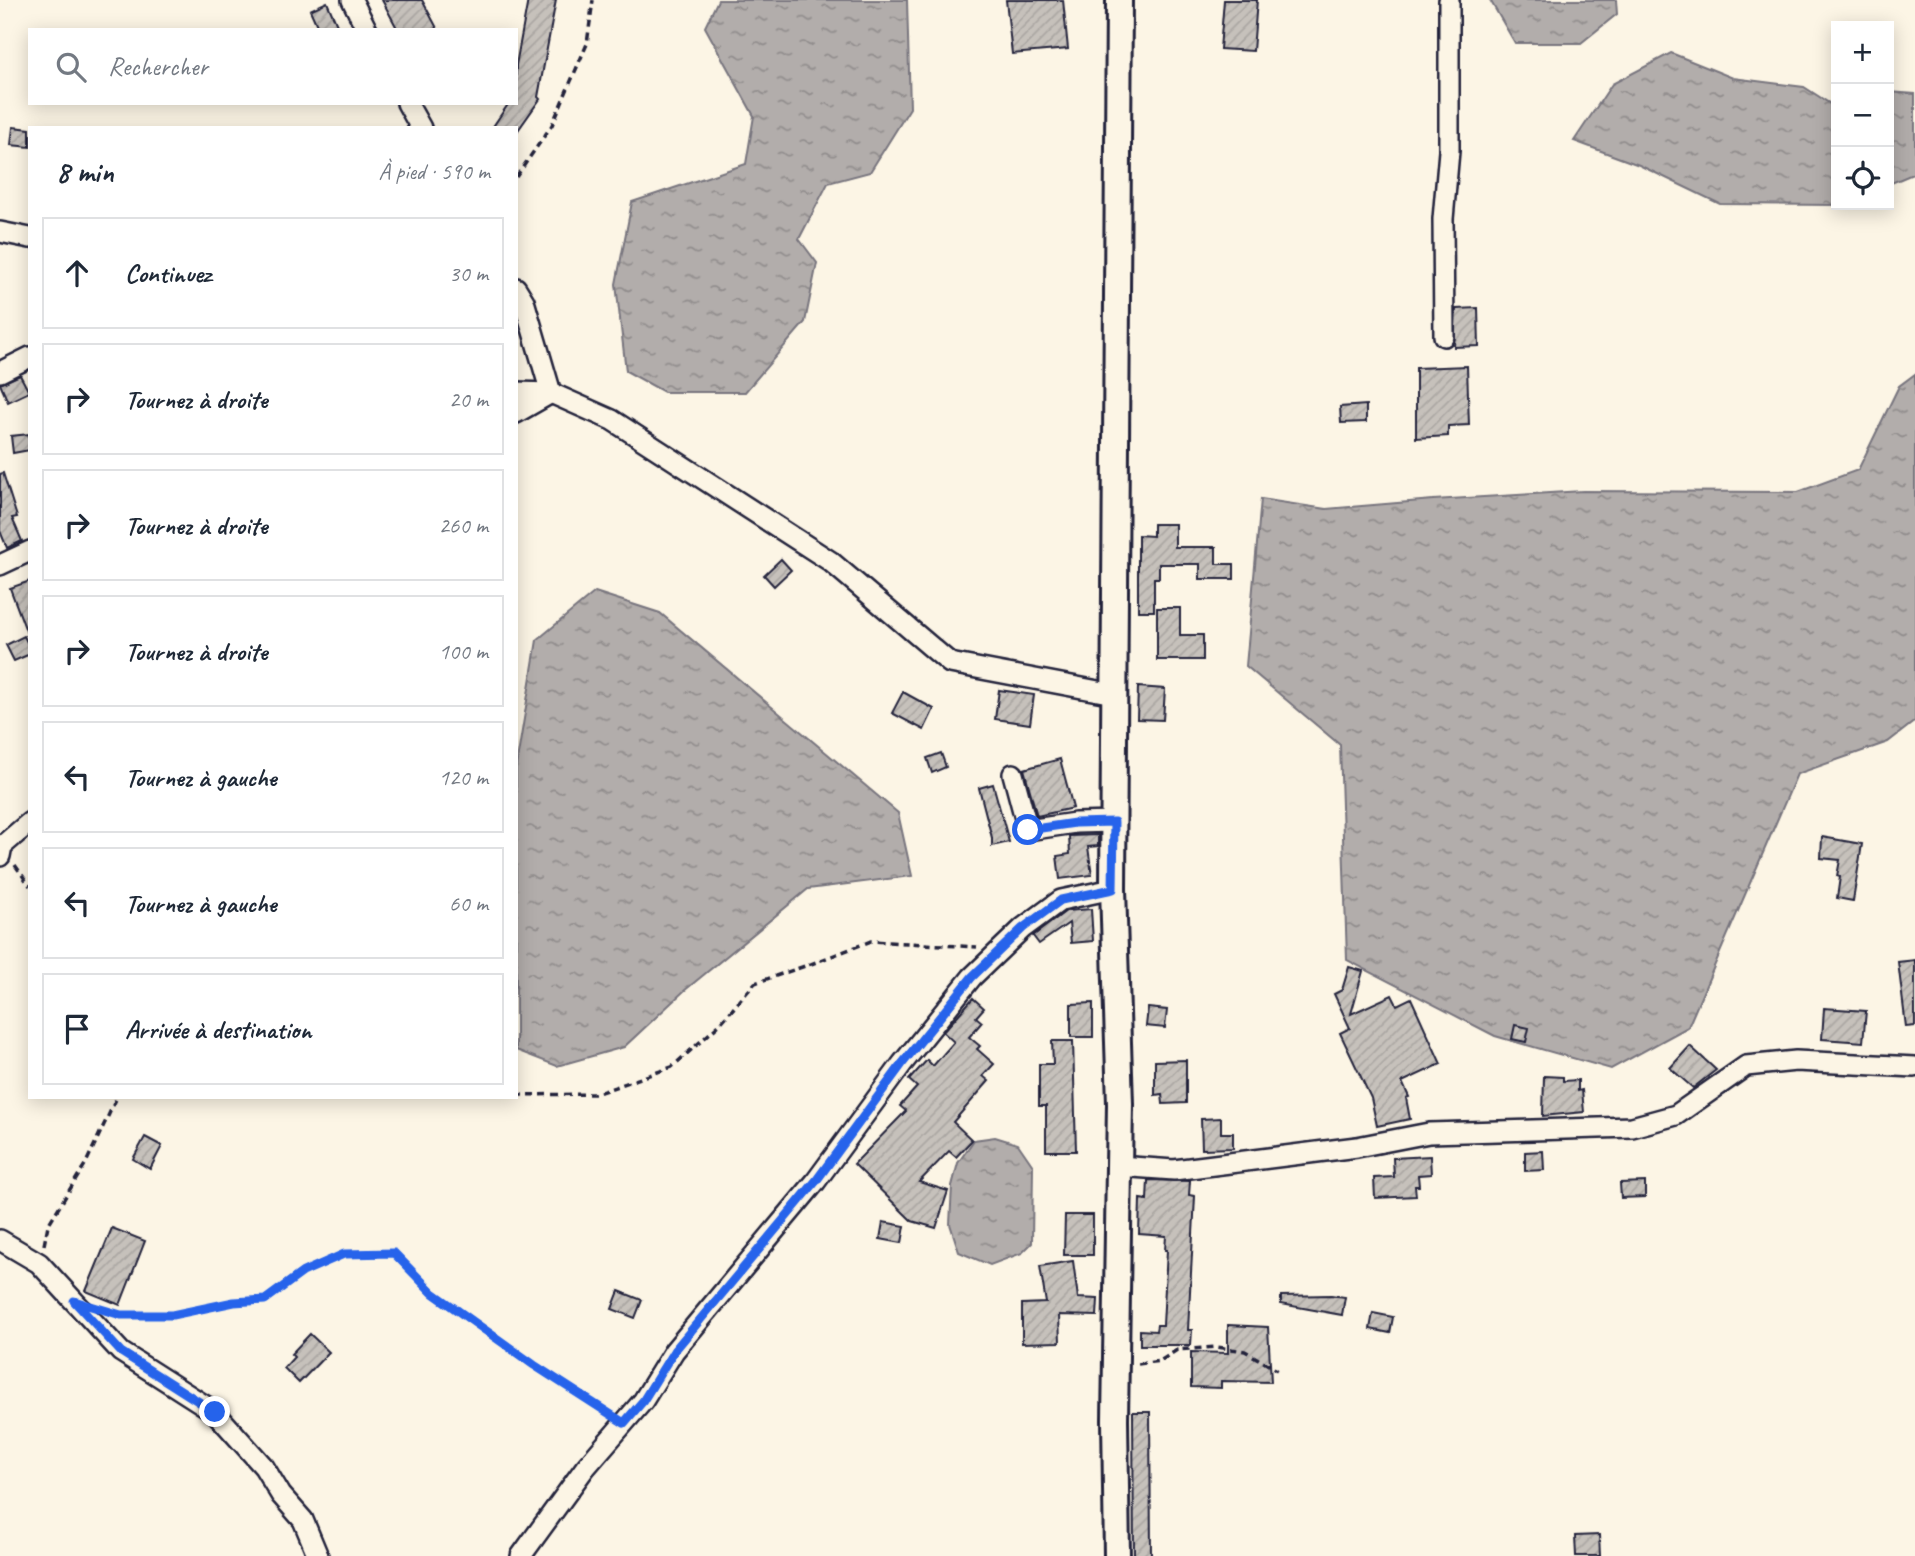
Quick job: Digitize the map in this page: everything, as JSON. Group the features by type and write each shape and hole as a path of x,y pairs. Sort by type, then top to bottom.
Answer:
{"main road":[{"path":"1117,1556 1115,1367 1120,1104 1113,889 1119,0"}],"street":[{"path":"352,0 367,28"},
{"path":"1444,336 1443,219 1450,151 1449,0"},
{"path":"408,105 420,126"},
{"path":"0,232 28,238"},
{"path":"518,291 524,301 551,393"},
{"path":"0,372 28,357"},
{"path":"518,392 551,393 612,420 830,561 950,663 1114,694"},
{"path":"518,412 551,393"},
{"path":"0,565 28,552"},
{"path":"1013,774 1028,830 1075,823 1114,822"},
{"path":"1,848 28,824"},
{"path":"521,1556 585,1468 643,1401 674,1351 816,1181 902,1064 972,977 1023,928 1061,900 1113,889"},
{"path":"1118,1166 1174,1170 1357,1147 1429,1133 1632,1127 1676,1115 1746,1066 1796,1060 1915,1067"},
{"path":"0,1240 39,1263 121,1352 215,1412 264,1467 281,1495 303,1520 318,1556"}],"path":[{"path":"518,174 552,125 587,44 593,0"},
{"path":"518,1095 595,1094 672,1067 719,1025 755,983 871,941 1002,948"},
{"path":"39,1263 48,1225 86,1163 116,1099"},
{"path":"110,1312 121,1315 172,1315 234,1302 265,1300 303,1272 344,1254 394,1253 433,1293 534,1365 624,1423"},
{"path":"1115,1367 1160,1361 1177,1350 1217,1347 1245,1351 1277,1370"}],"water":[{"path":"718,0 907,0 910,108 870,172 828,183 799,239 817,263 805,322 745,392 664,392 626,371 616,284 632,202 746,164 754,116 705,27"},
{"path":"1490,0 1616,0 1617,14 1581,43 1515,43"},
{"path":"1671,53 1733,78 1804,87 1831,102 1831,205 1720,204 1639,165 1574,141 1612,84"},
{"path":"1894,92 1915,94 1915,173 1894,182"},
{"path":"1915,374 1915,721 1888,742 1797,774 1688,1027 1611,1069 1495,1036 1347,960 1340,745 1246,666 1261,499 1326,509 1583,491 1798,492 1858,470 1899,386"},
{"path":"595,592 660,613 898,813 912,876 808,889 684,991 624,1047 557,1066 518,1051 518,755 537,640"},
{"path":"995,1137 1018,1144 1033,1166 1032,1243 1022,1253 990,1265 959,1252 950,1224 952,1186 958,1163 974,1140"}],"building":[{"path":"382,0 422,0 437,28 397,28"},
{"path":"528,0 556,0 538,97 540,99 518,130 518,126 493,126 508,105 518,105 518,54"},
{"path":"1006,0 1063,0 1068,49 1012,54"},
{"path":"1224,0 1257,0 1253,51 1220,49"},
{"path":"327,2 338,28 318,28 310,10"},
{"path":"13,127 28,129 28,147 11,145"},
{"path":"1478,308 1479,346 1454,347 1456,309"},
{"path":"1467,366 1469,425 1448,426 1448,436 1416,438 1416,368"},
{"path":"20,375 28,392 8,402 0,384"},
{"path":"1366,405 1366,422 1341,423 1340,407"},
{"path":"28,434 28,450 13,453 11,436"},
{"path":"3,473 17,517 12,518 22,541 7,548 0,531 0,474"},
{"path":"1153,524 1175,524 1175,547 1216,547 1216,564 1234,564 1234,579 1200,579 1200,564 1159,564 1159,578 1154,578 1154,611 1138,611 1138,535 1153,536"},
{"path":"781,559 791,570 774,586 764,575"},
{"path":"28,582 28,636 10,588"},
{"path":"1157,608 1180,608 1180,635 1203,635 1203,660 1157,660"},
{"path":"24,636 28,644 28,655 14,661 6,645"},
{"path":"1138,687 1165,689 1163,720 1137,719"},
{"path":"999,690 1034,695 1030,724 995,719"},
{"path":"903,692 934,709 924,730 892,713"},
{"path":"941,753 946,767 932,773 927,758"},
{"path":"1060,759 1073,808 1037,816 1024,769"},
{"path":"993,784 1009,842 992,846 979,788"},
{"path":"1098,835 1098,846 1088,847 1092,875 1060,879 1057,856 1070,854 1069,836"},
{"path":"1822,837 1862,844 1853,901 1837,898 1840,860 1821,858"},
{"path":"1091,909 1093,941 1071,943 1069,923 1039,944 1033,936 1066,911"},
{"path":"1915,960 1915,1026 1906,1027 1898,962"},
{"path":"1349,967 1363,971 1351,1014 1392,995 1397,1005 1411,998 1441,1064 1402,1082 1409,1097 1406,1098 1410,1119 1377,1126 1371,1098 1340,1033 1350,1028 1334,994 1342,990"},
{"path":"973,998 984,1008 976,1017 982,1022 969,1037 980,1046 977,1049 994,1064 983,1076 989,1081 953,1122 972,1140 956,1157 949,1151 919,1182 948,1191 936,1228 912,1221 854,1164 906,1111 900,1106 917,1087 909,1080 927,1060 933,1066 954,1042 943,1032"},
{"path":"1093,1003 1093,1037 1071,1037 1071,1004"},
{"path":"1148,1008 1167,1010 1165,1028 1146,1026"},
{"path":"1824,1008 1866,1011 1863,1042 1822,1039"},
{"path":"1515,1025 1529,1028 1526,1042 1512,1039"},
{"path":"1052,1041 1073,1041 1076,1151 1046,1151 1046,1106 1039,1106 1039,1064 1053,1064"},
{"path":"1690,1046 1716,1070 1693,1088 1670,1068"},
{"path":"1186,1060 1186,1103 1163,1104 1162,1094 1155,1095 1155,1061"},
{"path":"1544,1076 1563,1077 1563,1081 1578,1080 1584,1112 1543,1116"},
{"path":"1221,1118 1221,1133 1233,1133 1233,1148 1202,1149 1201,1119"},
{"path":"145,1137 162,1146 150,1169 133,1159"},
{"path":"1543,1151 1544,1170 1525,1171 1525,1152"},
{"path":"1430,1156 1431,1174 1418,1175 1416,1196 1375,1198 1374,1178 1394,1177 1393,1158"},
{"path":"1148,1180 1190,1181 1189,1195 1195,1196 1188,1330 1192,1330 1191,1345 1140,1345 1140,1330 1156,1331 1157,1325 1163,1325 1167,1250 1166,1236 1139,1234 1140,1199 1147,1200"},
{"path":"1645,1182 1645,1197 1621,1198 1620,1183"},
{"path":"1065,1215 1093,1215 1093,1255 1064,1255"},
{"path":"883,1222 905,1226 902,1243 880,1239"},
{"path":"112,1228 145,1241 120,1305 86,1291"},
{"path":"1073,1261 1078,1298 1098,1299 1097,1316 1059,1315 1060,1342 1022,1343 1022,1304 1046,1303 1040,1266"},
{"path":"619,1291 642,1300 635,1318 612,1309"},
{"path":"1281,1296 1345,1297 1342,1315 1281,1304"},
{"path":"1373,1313 1393,1317 1390,1333 1370,1329"},
{"path":"1228,1325 1268,1327 1271,1382 1221,1381 1221,1388 1191,1387 1191,1352 1228,1353"},
{"path":"310,1334 329,1352 299,1383 284,1368 294,1357 291,1354"},
{"path":"1133,1412 1150,1412 1151,1556 1134,1556"},
{"path":"1599,1535 1600,1556 1576,1556 1575,1536"}],"route":[{"path":"215,1412 121,1352 74,1301 121,1315 172,1315 234,1302 265,1300 303,1272 344,1254 394,1253 433,1293 534,1365 624,1423 643,1401 674,1351 816,1181 902,1064 972,977 1023,928 1061,900 1113,889 1114,822 1075,823 1028,830"}]}
